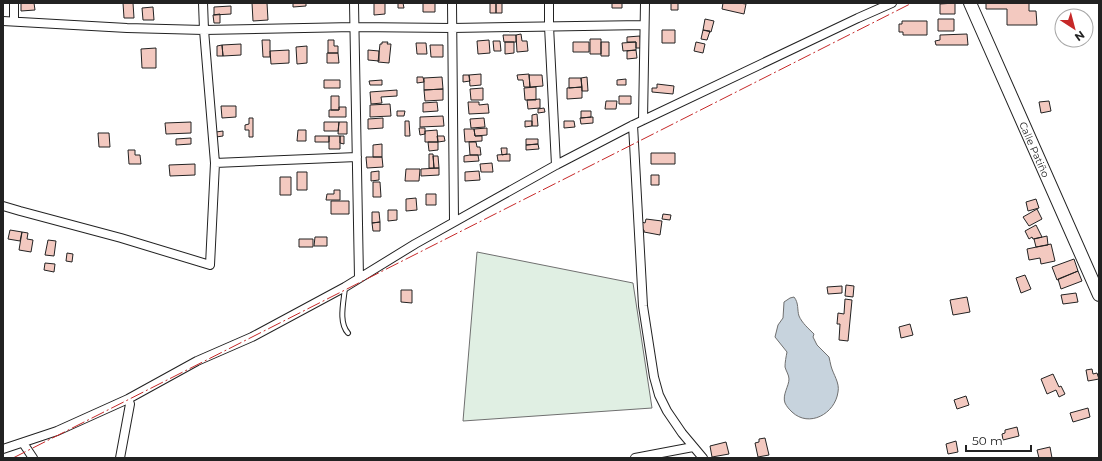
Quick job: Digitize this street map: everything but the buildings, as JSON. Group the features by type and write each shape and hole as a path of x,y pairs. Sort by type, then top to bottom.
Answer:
{"main road":[{"name":"Calle Patiño","path":"970,3 1099,295"}],"street":[{"path":"14,3 14,21"},
{"path":"3,206 121,238 210,265 216,163 203,3"},
{"path":"354,3 359,278"},
{"path":"452,3 454,222"},
{"path":"549,3 556,165"},
{"path":"643,120 645,3"},
{"path":"3,449 57,431 128,399 197,361 252,337 345,287 415,244 556,165 643,120 892,3"},
{"path":"3,21 127,28 204,30 354,27 452,28 644,25"},
{"path":"633,125 643,306 654,377 659,395 667,411 682,433 703,458"},
{"path":"216,163 357,157"},
{"path":"120,458 130,404 128,399"},
{"path":"23,443 33,458"},
{"path":"635,458 693,447"}],"lane":[{"path":"345,287 342,320 348,333"}],"green space":[{"path":"477,252 633,283 652,408 463,421"}],"shaded area":[{"path":"794,297 797,302 800,319 814,334 813,337 817,345 829,357 838,385 836,400 832,407 827,412 813,419 799,417 789,409 784,400 789,379 785,367 787,352 775,337 778,325 783,318 784,302"}],"power":[{"path":"13,458 912,3"}]}
